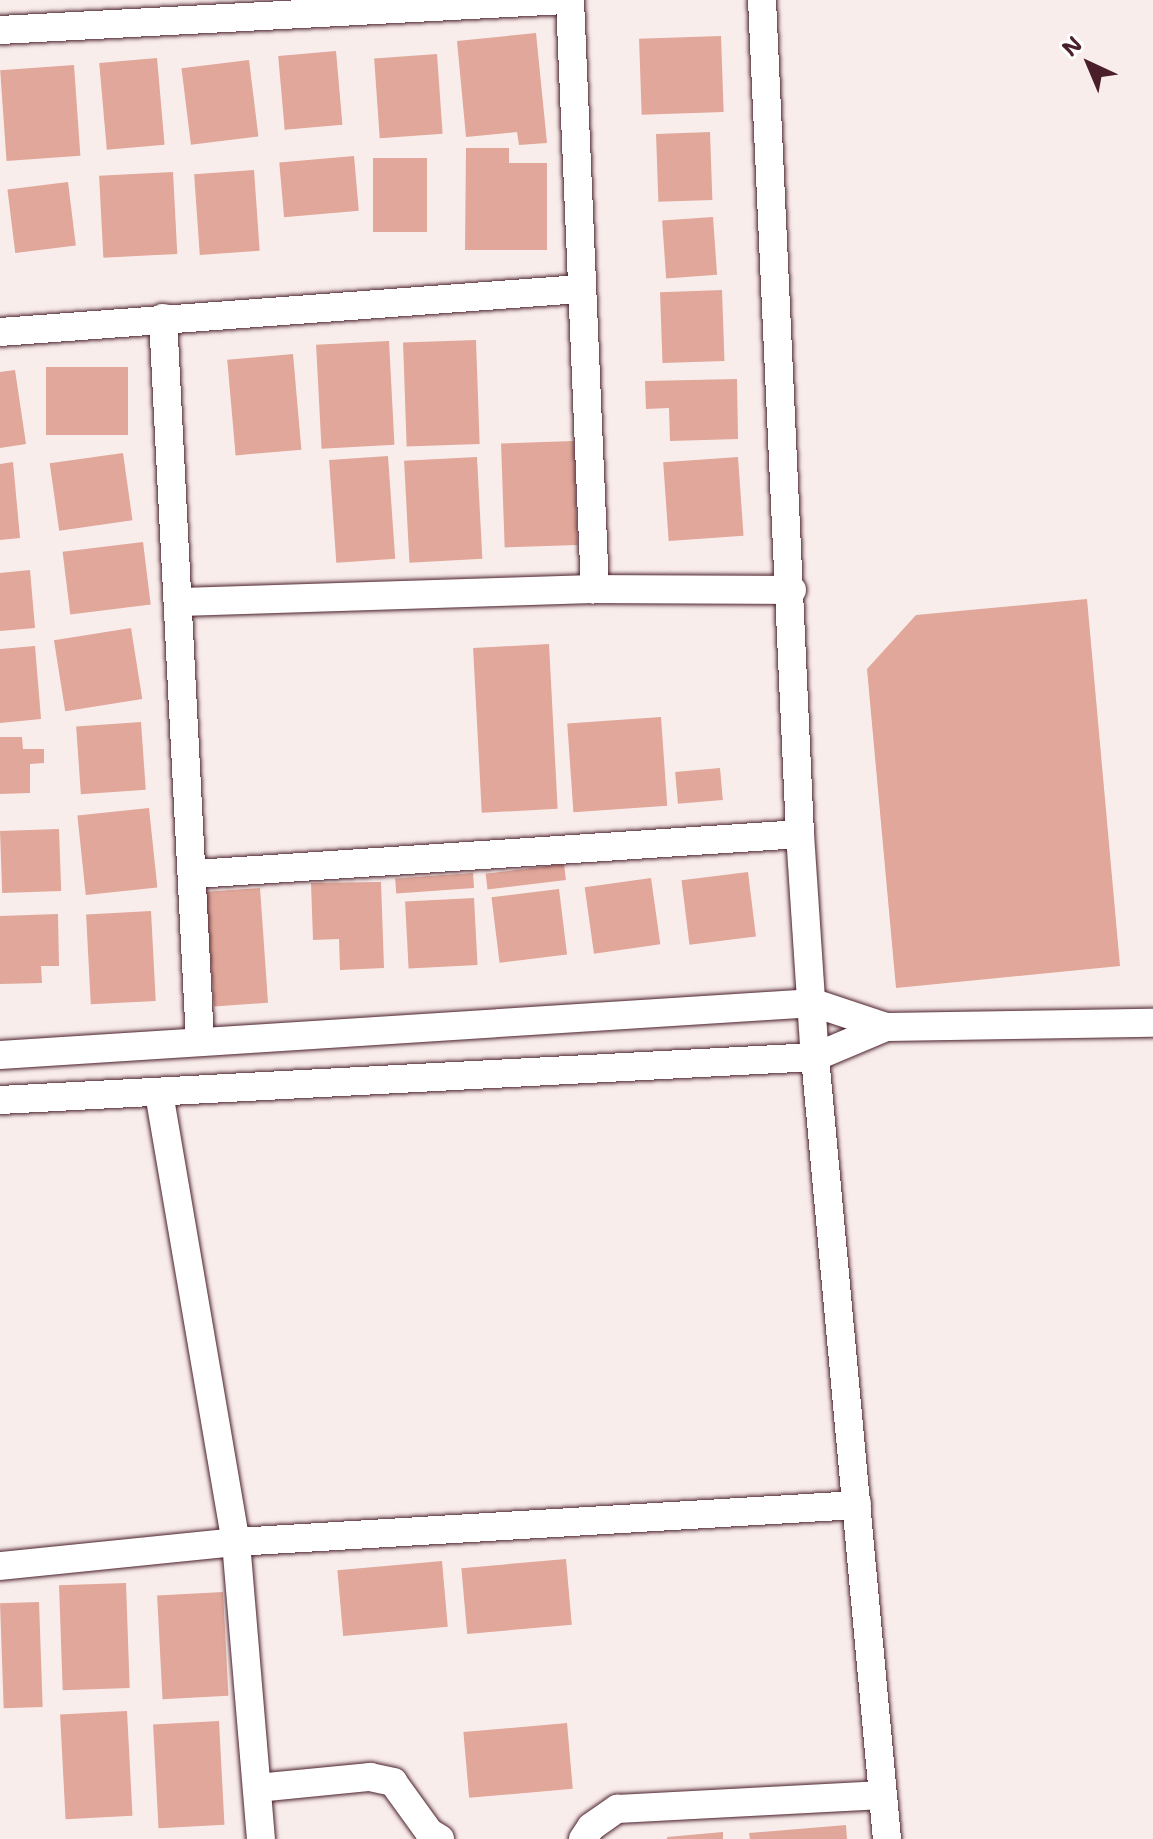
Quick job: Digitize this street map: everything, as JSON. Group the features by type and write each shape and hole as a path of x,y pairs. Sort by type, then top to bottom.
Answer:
{"street":[{"path":"0,30 61,13 568,0 595,589"},
{"path":"762,0 792,590 800,834 814,1003 815,1057 887,1839"},
{"path":"0,332 580,289"},
{"path":"163,318 195,874 200,1041"},
{"path":"179,602 595,589 792,590"},
{"path":"195,874 800,834"},
{"path":"0,1055 814,1003 886,1027 1153,1023"},
{"path":"0,1100 815,1057 886,1027"},
{"path":"159,1093 236,1542 261,1839"},
{"path":"0,1566 236,1542 857,1505"},
{"path":"257,1788 370,1777 393,1782 429,1832 440,1839"},
{"path":"583,1839 591,1827 617,1809 883,1795"}],"building":[{"path":"536,33 547,143 519,145 517,132 466,137 457,41"},
{"path":"721,36 724,112 642,115 639,39"},
{"path":"336,51 342,125 285,130 278,56"},
{"path":"437,54 443,134 380,138 374,58"},
{"path":"157,58 165,145 107,150 99,63"},
{"path":"249,60 258,136 191,145 182,68"},
{"path":"74,65 80,156 7,161 0,70"},
{"path":"710,132 712,200 658,202 656,134"},
{"path":"466,148 509,148 509,163 547,163 547,250 465,250"},
{"path":"354,156 359,211 284,217 279,163"},
{"path":"373,158 427,158 427,232 373,232"},
{"path":"254,170 260,251 200,255 194,174"},
{"path":"173,172 177,254 103,258 99,176"},
{"path":"68,182 76,246 15,253 7,189"},
{"path":"713,217 717,275 666,278 662,221"},
{"path":"722,290 724,361 663,363 660,292"},
{"path":"476,340 480,444 407,446 403,343"},
{"path":"389,341 394,445 322,449 316,345"},
{"path":"293,354 301,450 236,455 227,360"},
{"path":"46,367 128,367 128,435 46,435"},
{"path":"15,370 26,444 0,448 0,372"},
{"path":"737,379 738,439 670,441 669,408 646,409 645,381"},
{"path":"574,441 578,545 505,547 501,444"},
{"path":"123,453 132,520 59,531 50,463"},
{"path":"388,456 395,559 336,563 329,460"},
{"path":"477,457 482,559 409,563 404,461"},
{"path":"738,457 744,536 669,541 663,462"},
{"path":"13,462 20,538 0,540 0,464"},
{"path":"143,542 151,605 70,614 63,552"},
{"path":"30,570 35,628 0,631 0,573"},
{"path":"1087,599 1120,966 896,988 867,669 916,615"},
{"path":"131,628 142,699 65,711 54,640"},
{"path":"549,644 558,809 482,813 473,648"},
{"path":"35,646 41,719 0,723 0,649"},
{"path":"661,717 667,806 573,812 567,724"},
{"path":"141,722 146,790 81,794 76,727"},
{"path":"0,737 22,737 23,749 44,749 44,763 30,764 30,793 0,794"},
{"path":"720,768 723,800 678,804 675,772"},
{"path":"149,808 157,888 86,895 77,816"},
{"path":"59,829 61,891 2,893 0,831"},
{"path":"564,864 566,880 488,890 486,874"},
{"path":"748,872 756,937 689,945 681,880"},
{"path":"473,873 474,888 396,893 395,878"},
{"path":"651,878 660,944 594,954 585,887"},
{"path":"381,882 384,968 340,970 339,939 313,940 311,883"},
{"path":"260,888 268,1003 214,1006 206,892"},
{"path":"559,889 567,955 500,963 492,897"},
{"path":"474,898 478,965 409,969 405,902"},
{"path":"151,911 156,1001 91,1004 86,914"},
{"path":"58,914 59,966 41,966 42,983 0,984 0,916"},
{"path":"566,1559 572,1625 467,1634 461,1568"},
{"path":"442,1561 448,1627 343,1636 337,1570"},
{"path":"126,1583 130,1688 63,1690 59,1585"},
{"path":"223,1592 228,1696 163,1699 157,1595"},
{"path":"39,1602 43,1707 4,1708 0,1603"},
{"path":"127,1711 132,1816 66,1819 60,1715"},
{"path":"219,1721 224,1825 159,1828 153,1724"},
{"path":"567,1723 573,1789 469,1798 463,1732"},
{"path":"846,1825 847,1839 750,1839 749,1833"},
{"path":"723,1832 723,1839 667,1839 667,1837"}]}
